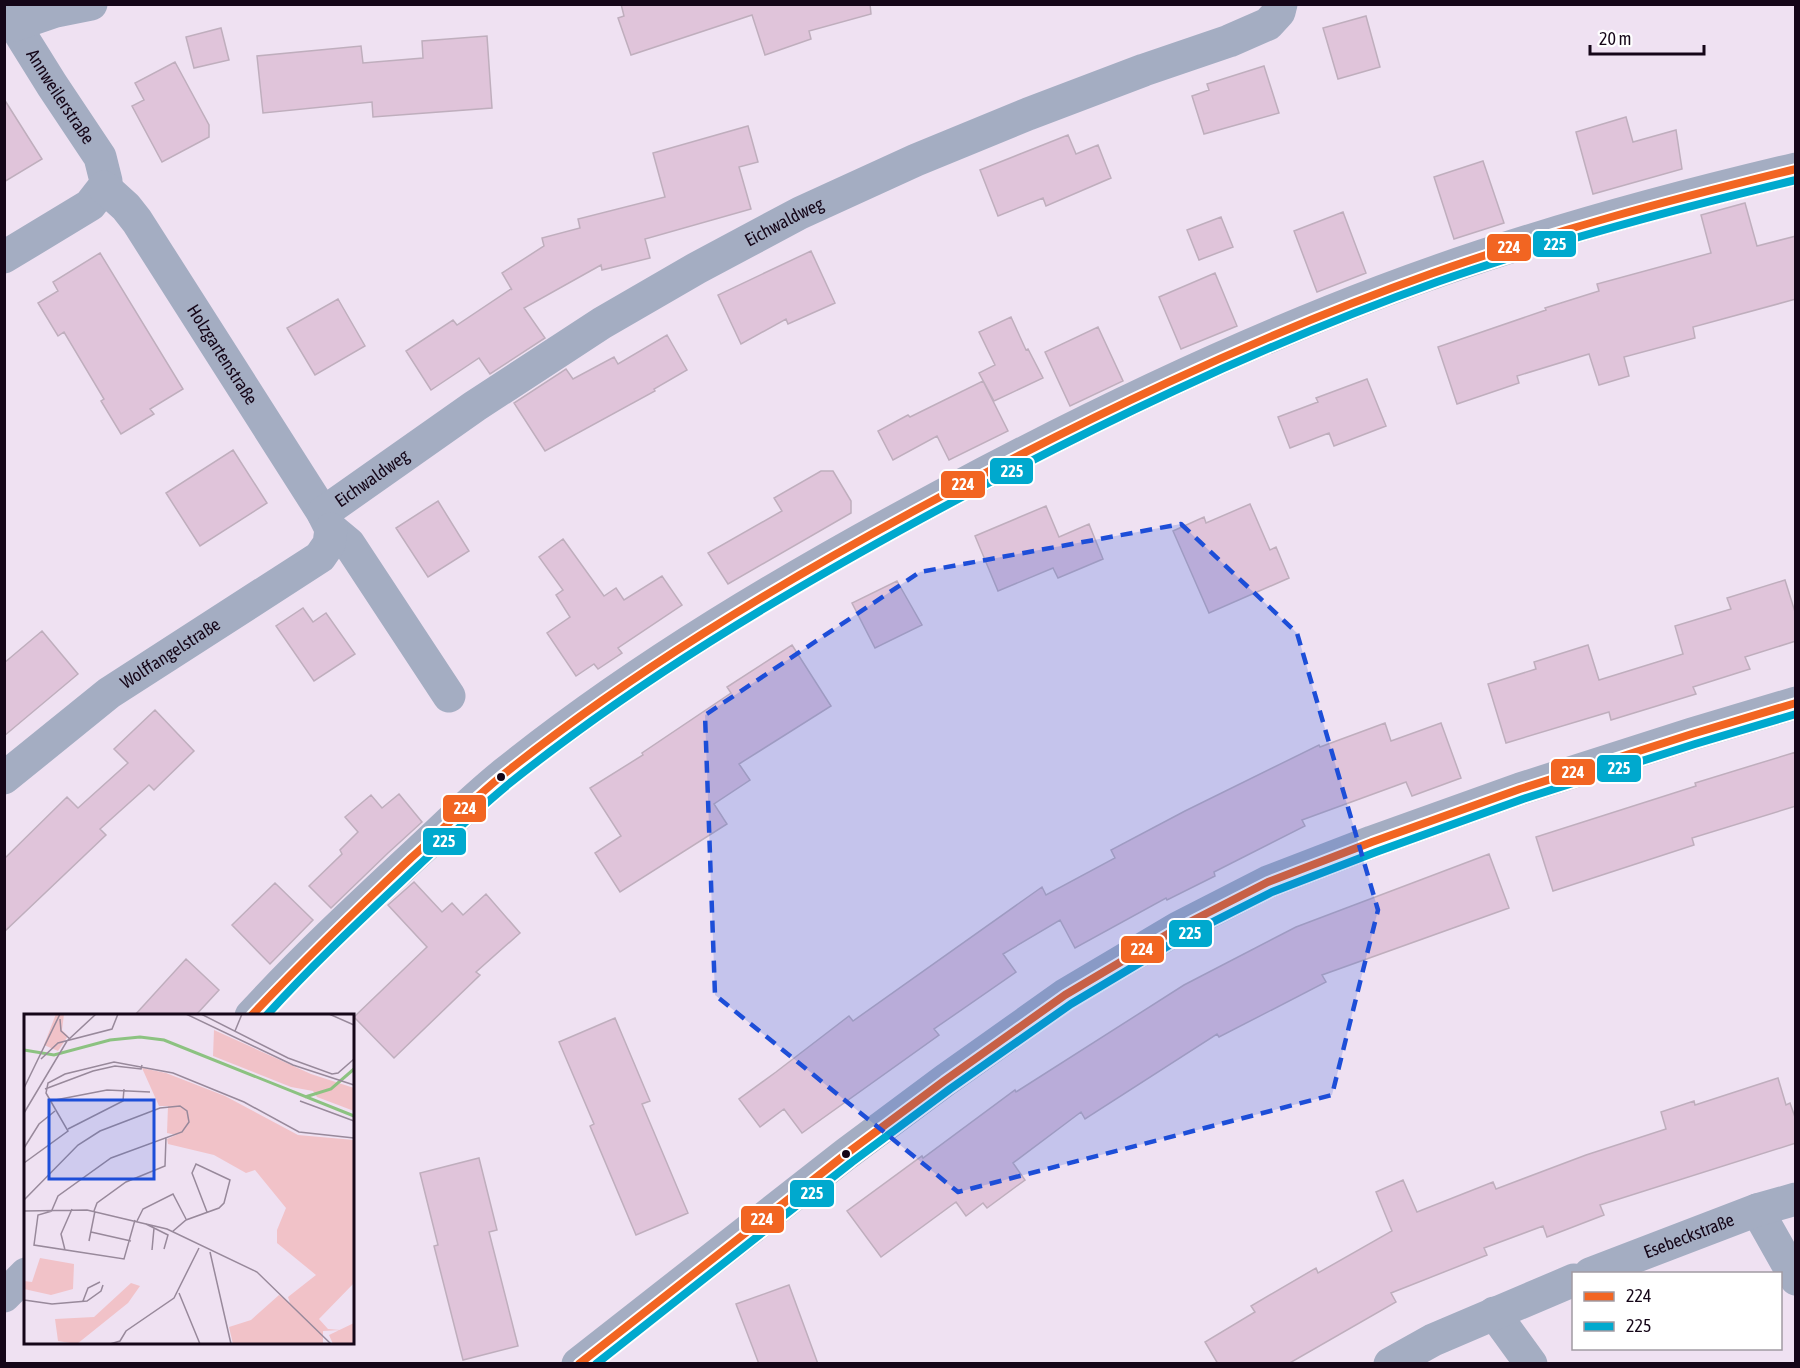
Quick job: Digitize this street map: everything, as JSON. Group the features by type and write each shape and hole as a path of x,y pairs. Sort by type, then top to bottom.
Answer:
{"street":[{"path":"10,17 91,4"},
{"name":"Eichwaldweg","path":"327,521 475,406 602,323 697,268 790,218 916,160 1028,114 1239,37 1268,24 1279,12 1281,4"},
{"name":"Annweilerstraße","path":"10,17 52,86 100,157 106,181 104,187"},
{"path":"253,1014 341,923 501,777 585,712 654,664 749,604 870,534 1154,389 1252,344 1383,291 1529,239 1698,191 1796,169"},
{"path":"4,257 90,205 104,187"},
{"name":"Holzgartenstraße","path":"104,187 126,207 137,221 327,521 349,544 449,696"},
{"name":"Wolffangelstraße","path":"4,778 109,693 320,557 329,544 327,521"},
{"path":"578,1364 846,1154 944,1081 1065,995 1178,928 1268,882 1372,842 1541,782 1796,703"},
{"name":"Esebeckstraße","path":"1595,1272 1756,1210 1796,1199"},
{"name":"Esebeckstraße","path":"1756,1210 1796,1279"},
{"path":"4,1296 24,1276"},
{"path":"1390,1364 1433,1340 1572,1281"},
{"path":"1494,1313 1531,1364"}],"highlighted area":[{"path":"1181,524 1297,633 1378,910 1332,1095 958,1192 715,995 705,715 920,572"}],"building":[{"path":"621,4 870,4 871,14 809,31 811,39 765,55 752,15 631,55 618,18 624,16"},
{"path":"1366,16 1380,67 1338,79 1323,28"},
{"path":"221,28 229,60 194,68 186,37"},
{"path":"487,36 492,108 373,117 372,102 263,113 257,56 361,46 363,63 423,58 422,41"},
{"path":"175,62 209,125 209,137 162,162 132,106 144,100 135,83"},
{"path":"1264,66 1279,113 1204,134 1192,96 1209,90 1207,84"},
{"path":"4,99 42,159 4,182"},
{"path":"1626,117 1633,142 1676,130 1682,169 1593,194 1576,132"},
{"path":"748,126 758,162 739,167 751,209 645,239 650,258 602,270 601,265 524,308 545,338 490,374 479,358 431,390 406,351 453,320 457,325 512,290 502,273 544,246 542,238 580,228 578,219 665,197 653,153"},
{"path":"1068,135 1076,154 1098,145 1111,178 1046,206 1043,198 998,216 980,170"},
{"path":"1483,161 1504,223 1454,239 1434,177"},
{"path":"1745,203 1757,246 1796,236 1796,299 1693,327 1695,338 1624,357 1629,376 1599,385 1589,354 1517,376 1519,383 1457,404 1438,347 1599,291 1597,284 1711,253 1701,215"},
{"path":"1343,212 1366,273 1317,292 1294,231"},
{"path":"1221,217 1233,247 1199,260 1187,230"},
{"path":"811,251 835,303 788,324 786,319 741,344 718,295"},
{"path":"100,253 183,389 150,409 154,414 121,434 101,401 104,399 64,332 58,336 38,303 58,291 53,282"},
{"path":"1215,273 1237,326 1181,349 1159,297"},
{"path":"338,299 365,346 315,375 287,328"},
{"path":"1011,317 1026,350 1028,349 1043,378 994,401 979,373 995,365 979,332"},
{"path":"1098,327 1123,381 1070,406 1045,352"},
{"path":"667,335 687,370 654,389 655,391 545,451 514,403 566,369 573,379 614,357 618,364"},
{"path":"1367,379 1386,426 1334,446 1329,433 1290,448 1278,417 1318,402 1316,398"},
{"path":"983,381 1008,431 949,460 937,436 893,460 878,431"},
{"path":"233,450 267,503 200,546 166,493"},
{"path":"821,471 833,471 851,501 851,513 728,584 708,553 782,511 774,498"},
{"path":"438,501 469,551 428,577 396,528"},
{"path":"1250,504 1270,550 1276,547 1289,578 1209,613 1173,531 1204,517 1206,523"},
{"path":"1046,506 1059,537 1089,524 1103,559 1058,578 1053,568 998,591 975,536"},
{"path":"563,539 604,596 616,588 624,600 662,576 682,605 618,648 622,653 598,669 594,664 576,676 547,633 570,617 556,595 563,590 539,557"},
{"path":"1785,580 1796,615 1796,641 1745,657 1750,669 1693,687 1696,694 1611,720 1609,712 1506,743 1488,684 1536,669 1534,662 1588,645 1599,680 1683,654 1675,626 1731,609 1727,598"},
{"path":"897,581 922,625 875,648 852,603"},
{"path":"303,608 313,622 326,613 355,654 314,681 276,626"},
{"path":"42,631 78,674 4,736 4,663"},
{"path":"792,645 831,706 739,764 750,780 714,804 727,824 620,892 595,853 621,836 590,788 643,755 642,753 731,693 727,687"},
{"path":"155,710 194,751 154,790 149,785 100,829 106,835 4,932 4,859 67,797 78,808 128,763 114,749"},
{"path":"1385,723 1391,741 1441,723 1461,778 1412,796 1406,782 1302,820 1305,826 1214,872 1215,876 1167,900 1166,898 1075,948 1060,920 1003,954 1016,972 934,1029 939,1035 802,1133 784,1109 760,1127 739,1099 849,1016 853,1021 1042,887 1046,895 1115,858 1111,850 1185,811 1319,745 1320,747"},
{"path":"1796,752 1796,806 1692,838 1694,845 1553,891 1536,837 1696,786 1695,783"},
{"path":"399,794 422,822 331,908 309,886 342,854 340,850 358,832 345,817 371,795 382,808"},
{"path":"1489,854 1509,908 1322,975 1326,982 1219,1037 1217,1034 1085,1119 1081,1112 1013,1163 1025,1180 987,1208 983,1203 966,1216 956,1202 881,1257 847,1211 1015,1090 1016,1092 1184,985 1296,927"},
{"path":"414,882 442,912 452,903 463,915 486,894 520,933 476,972 480,975 394,1058 354,1017 427,947 388,905"},
{"path":"275,883 313,920 270,964 232,925"},
{"path":"186,959 219,990 197,1014 136,1014"},
{"path":"615,1018 650,1101 642,1104 688,1213 636,1235 590,1126 594,1124 559,1042"},
{"path":"1778,1078 1786,1105 1790,1103 1796,1120 1796,1143 1600,1205 1604,1215 1547,1237 1543,1226 1484,1248 1487,1255 1391,1293 1396,1302 1288,1364 1218,1364 1205,1342 1255,1312 1251,1306 1316,1268 1318,1273 1392,1231 1376,1192 1403,1180 1417,1212 1493,1182 1496,1189 1586,1155 1666,1129 1661,1112 1694,1101 1695,1105"},
{"path":"479,1158 497,1230 489,1232 518,1346 463,1360 434,1246 438,1245 420,1173"},
{"path":"789,1285 818,1364 759,1364 736,1304"}],"transit line":[{"name":"224","path":"253,1014 350,916 457,815 504,774 552,737 601,701 702,634 806,571 912,512 1039,445 1168,382 1366,298 1433,273 1568,230 1658,204 1796,169"},
{"name":"225","path":"268,1014 303,977 452,834 498,793 558,746 658,675 710,642 814,579 921,519 1110,421 1239,361 1370,307 1481,267 1570,239 1796,180"},
{"name":"224","path":"579,1364 846,1154 944,1081 1065,995 1178,928 1268,882 1372,842 1520,789 1796,703"},
{"name":"225","path":"596,1364 852,1162 950,1089 1071,1004 1183,937 1272,892 1376,852 1523,799 1796,714"}]}
